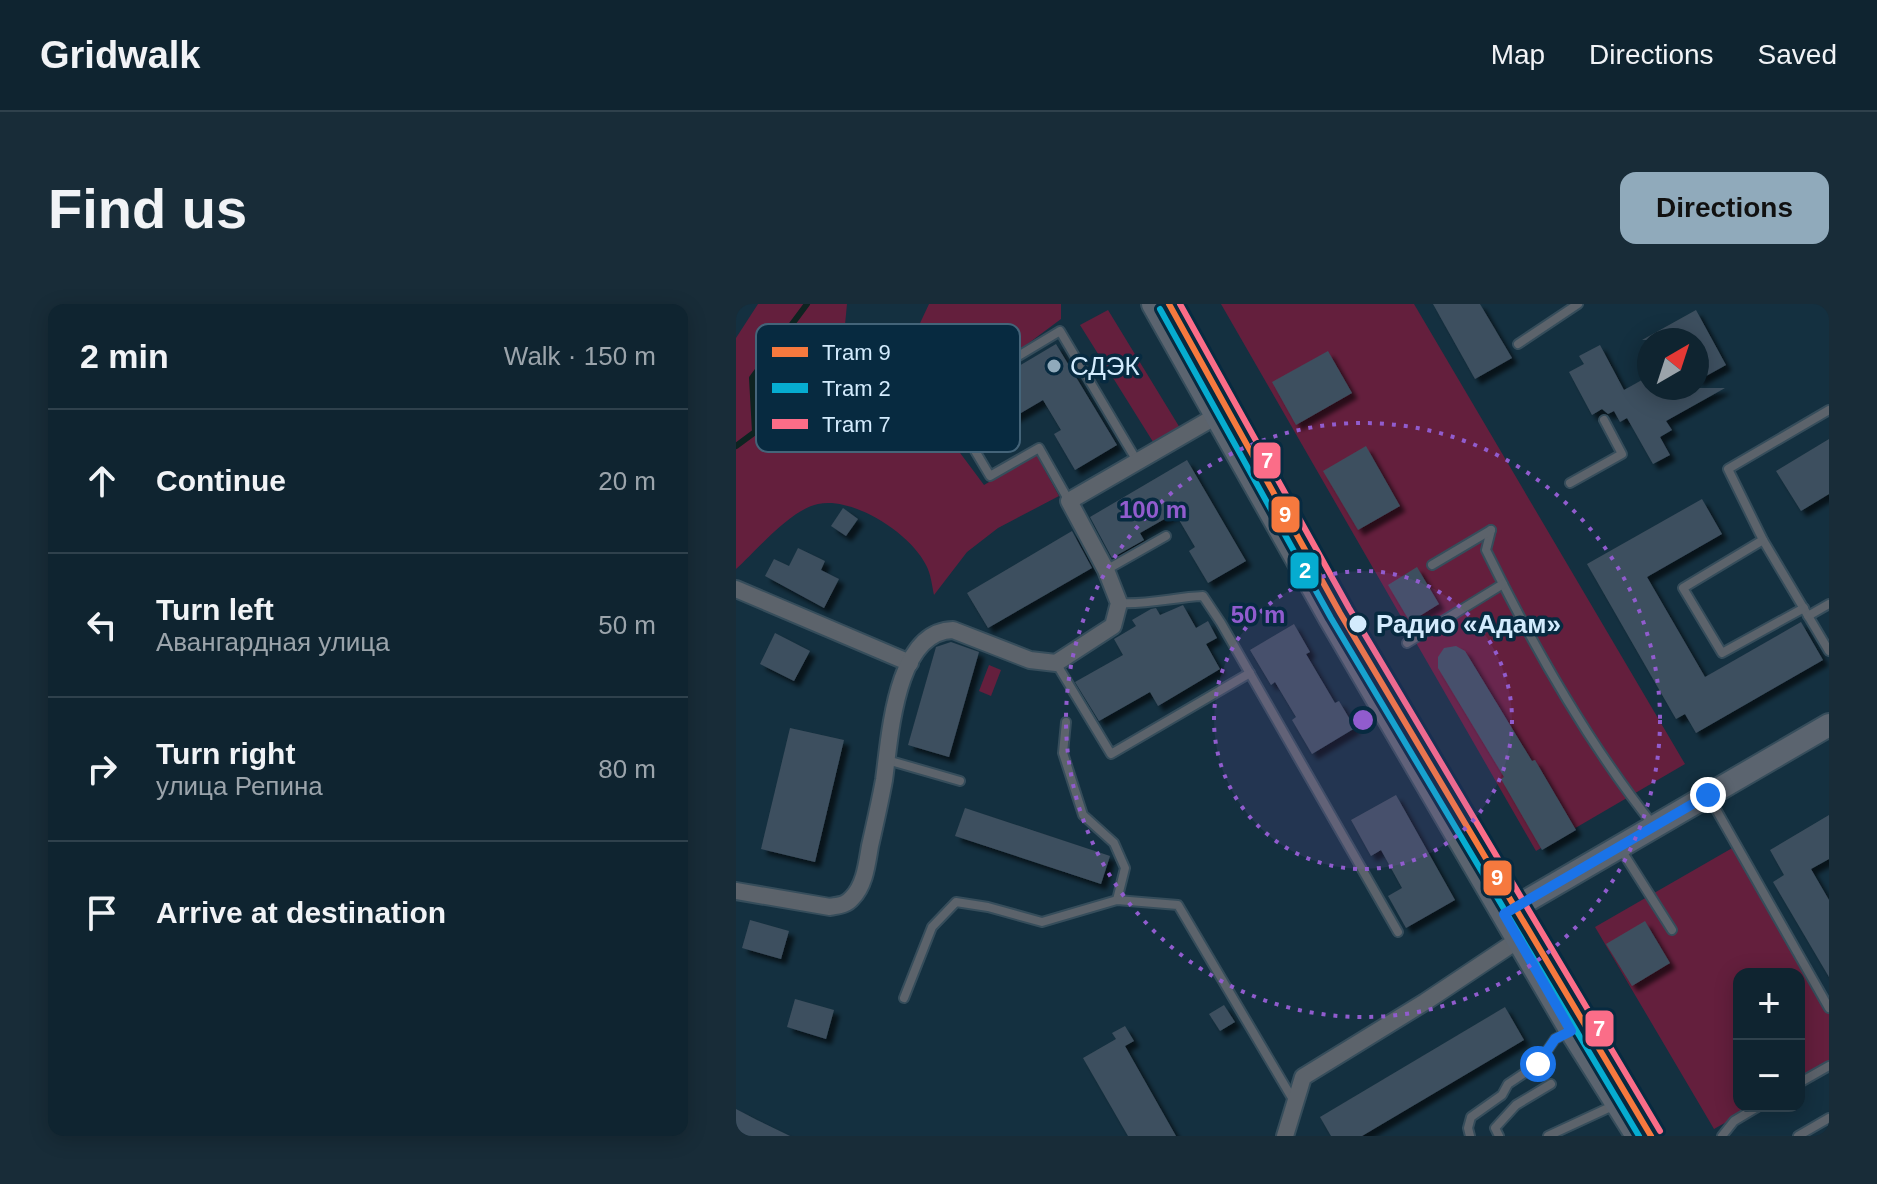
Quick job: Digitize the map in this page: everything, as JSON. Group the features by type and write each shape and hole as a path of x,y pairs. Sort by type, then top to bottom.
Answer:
{"street":[{"path":"1153,304 1330,618 1571,1031 1637,1136"},
{"path":"736,891 830,907 845,904 855,895 864,875 894,703 910,663 929,636 940,630 953,630 1030,660 1056,663 1113,626 1119,603 1106,570 1069,501 1218,415"},
{"path":"736,589 910,663"},
{"path":"1504,914 1829,725"},
{"path":"1285,1136 1303,1077 1518,940"}],"lane":[{"path":"1518,344 1578,304"},
{"path":"1020,355 1060,331 1137,461"},
{"path":"1829,410 1728,469 1763,540 1829,651"},
{"path":"1570,483 1622,454 1604,420"},
{"path":"976,452 990,476 1039,448 1069,501"},
{"path":"1432,565 1491,530 1486,550 1503,584 1574,712 1655,826"},
{"path":"1106,570 1166,536"},
{"path":"1763,540 1683,588 1722,653 1829,604"},
{"path":"1407,643 1503,584"},
{"path":"1119,603 1140,605 1203,596 1398,932"},
{"path":"1056,663 1111,754 1250,673"},
{"path":"1066,722 1063,753 1083,815 1114,843 1125,868 1117,900"},
{"path":"886,760 960,781"},
{"path":"1708,795 1829,1008"},
{"path":"1620,847 1672,930"},
{"path":"904,998 932,927 956,902 1042,922 1117,900 1178,905 1295,1103"},
{"path":"1470,1136 1468,1128 1471,1117 1502,1095 1508,1084 1538,1064 1555,1039 1571,1031"},
{"path":"1805,1080 1829,1066"},
{"path":"1499,1136 1495,1128 1516,1105 1551,1084"},
{"path":"1548,1136 1618,1104"},
{"path":"1722,1136 1734,1121 1749,1112"},
{"path":"1798,1136 1829,1118"}],"shaded area":[{"path":"758,304 847,304 845,324 756,324 756,452 959,452 984,485 1036,454 1059,496 998,528 967,552 934,595 926,565 908,541 864,512 832,503 818,504 796,514 736,569 736,338"},
{"path":"929,304 1061,304 1061,319 1020,350 1020,324 920,324"},
{"path":"1221,304 1414,304 1685,764 1536,851"},
{"path":"1108,310 1180,428 1155,445 1080,325"},
{"path":"989,665 1001,670 991,696 979,691"},
{"path":"1741,843 1829,997 1829,1063 1805,1077 1805,968 1733,968 1733,1112 1744,1112 1714,1129 1595,927"}],"building":[{"path":"1433,304 1480,304 1512,358 1475,379"},
{"path":"1696,310 1706,328 1664,328"},
{"path":"1709,334 1726,365 1709,374"},
{"path":"1056,344 1117,445 1075,470 1054,434 1061,430 1043,400 1020,414 1020,365"},
{"path":"1600,345 1624,390 1637,383 1637,400 1704,400 1666,421 1672,430 1660,437 1670,455 1653,464 1627,418 1620,422 1614,411 1608,414 1602,409 1592,415 1569,372 1584,364 1579,356"},
{"path":"1328,351 1352,393 1296,425 1272,382"},
{"path":"1709,388 1725,388 1709,397"},
{"path":"1829,439 1829,494 1801,511 1776,471"},
{"path":"1366,446 1400,506 1358,530 1323,471"},
{"path":"1187,460 1246,561 1208,583 1189,551 1195,547 1175,513 1140,533 1144,540 1112,558 1090,517"},
{"path":"1702,499 1722,534 1647,577 1705,677 1801,622 1823,660 1696,733 1685,714 1676,719 1587,564"},
{"path":"843,508 858,519 846,536 831,526"},
{"path":"1072,531 1092,568 988,628 967,593"},
{"path":"798,548 825,561 821,570 839,579 824,608 765,576 774,559 789,566"},
{"path":"1417,567 1439,604 1410,622 1388,585"},
{"path":"1183,605 1196,628 1208,621 1217,638 1206,644 1220,669 1158,706 1150,692 1099,721 1075,682 1123,655 1114,639 1136,626 1132,620 1151,609 1156,608 1160,615"},
{"path":"1294,624 1310,652 1306,654 1335,703 1339,701 1355,728 1312,754 1292,720 1296,717 1275,682 1271,685 1250,650"},
{"path":"775,633 810,651 794,681 760,664"},
{"path":"951,642 979,652 949,757 908,745 936,647"},
{"path":"1456,646 1465,651 1576,830 1542,850 1501,779 1504,777 1438,668 1438,657 1444,648"},
{"path":"790,728 844,740 815,862 761,849"},
{"path":"1396,795 1455,900 1406,928 1388,896 1402,888 1381,850 1371,856 1351,820"},
{"path":"965,808 1110,856 1101,884 955,836"},
{"path":"1829,815 1829,859 1811,869 1829,900 1829,977 1773,882 1784,875 1770,850"},
{"path":"750,920 789,931 781,959 742,948"},
{"path":"1645,921 1670,963 1632,986 1606,944"},
{"path":"795,999 834,1010 826,1039 787,1027"},
{"path":"1224,1005 1235,1022 1220,1031 1209,1014"},
{"path":"1505,1007 1524,1040 1362,1136 1331,1136 1320,1117"},
{"path":"1125,1026 1134,1041 1125,1046 1176,1136 1128,1136 1083,1058 1116,1039 1112,1033"},
{"path":"736,1109 757,1120 790,1136 736,1136"}],"waterway":[{"path":"792,324 807,304"},
{"path":"736,446 755,432 752,378 756,373"}],"tram line":[{"name":"9","path":"1169,304 1340,613 1651,1136"},
{"name":"7","path":"1180,304 1349,608 1660,1131"},
{"name":"2","path":"1160,309 1331,618 1639,1136"}],"place":[{"name":"СДЭК","path":"1054,366"},
{"name":"Радио «Адам»","path":"1358,624"}],"route":[{"path":"1538,1064 1555,1039 1571,1031 1504,914 1708,795"}]}
